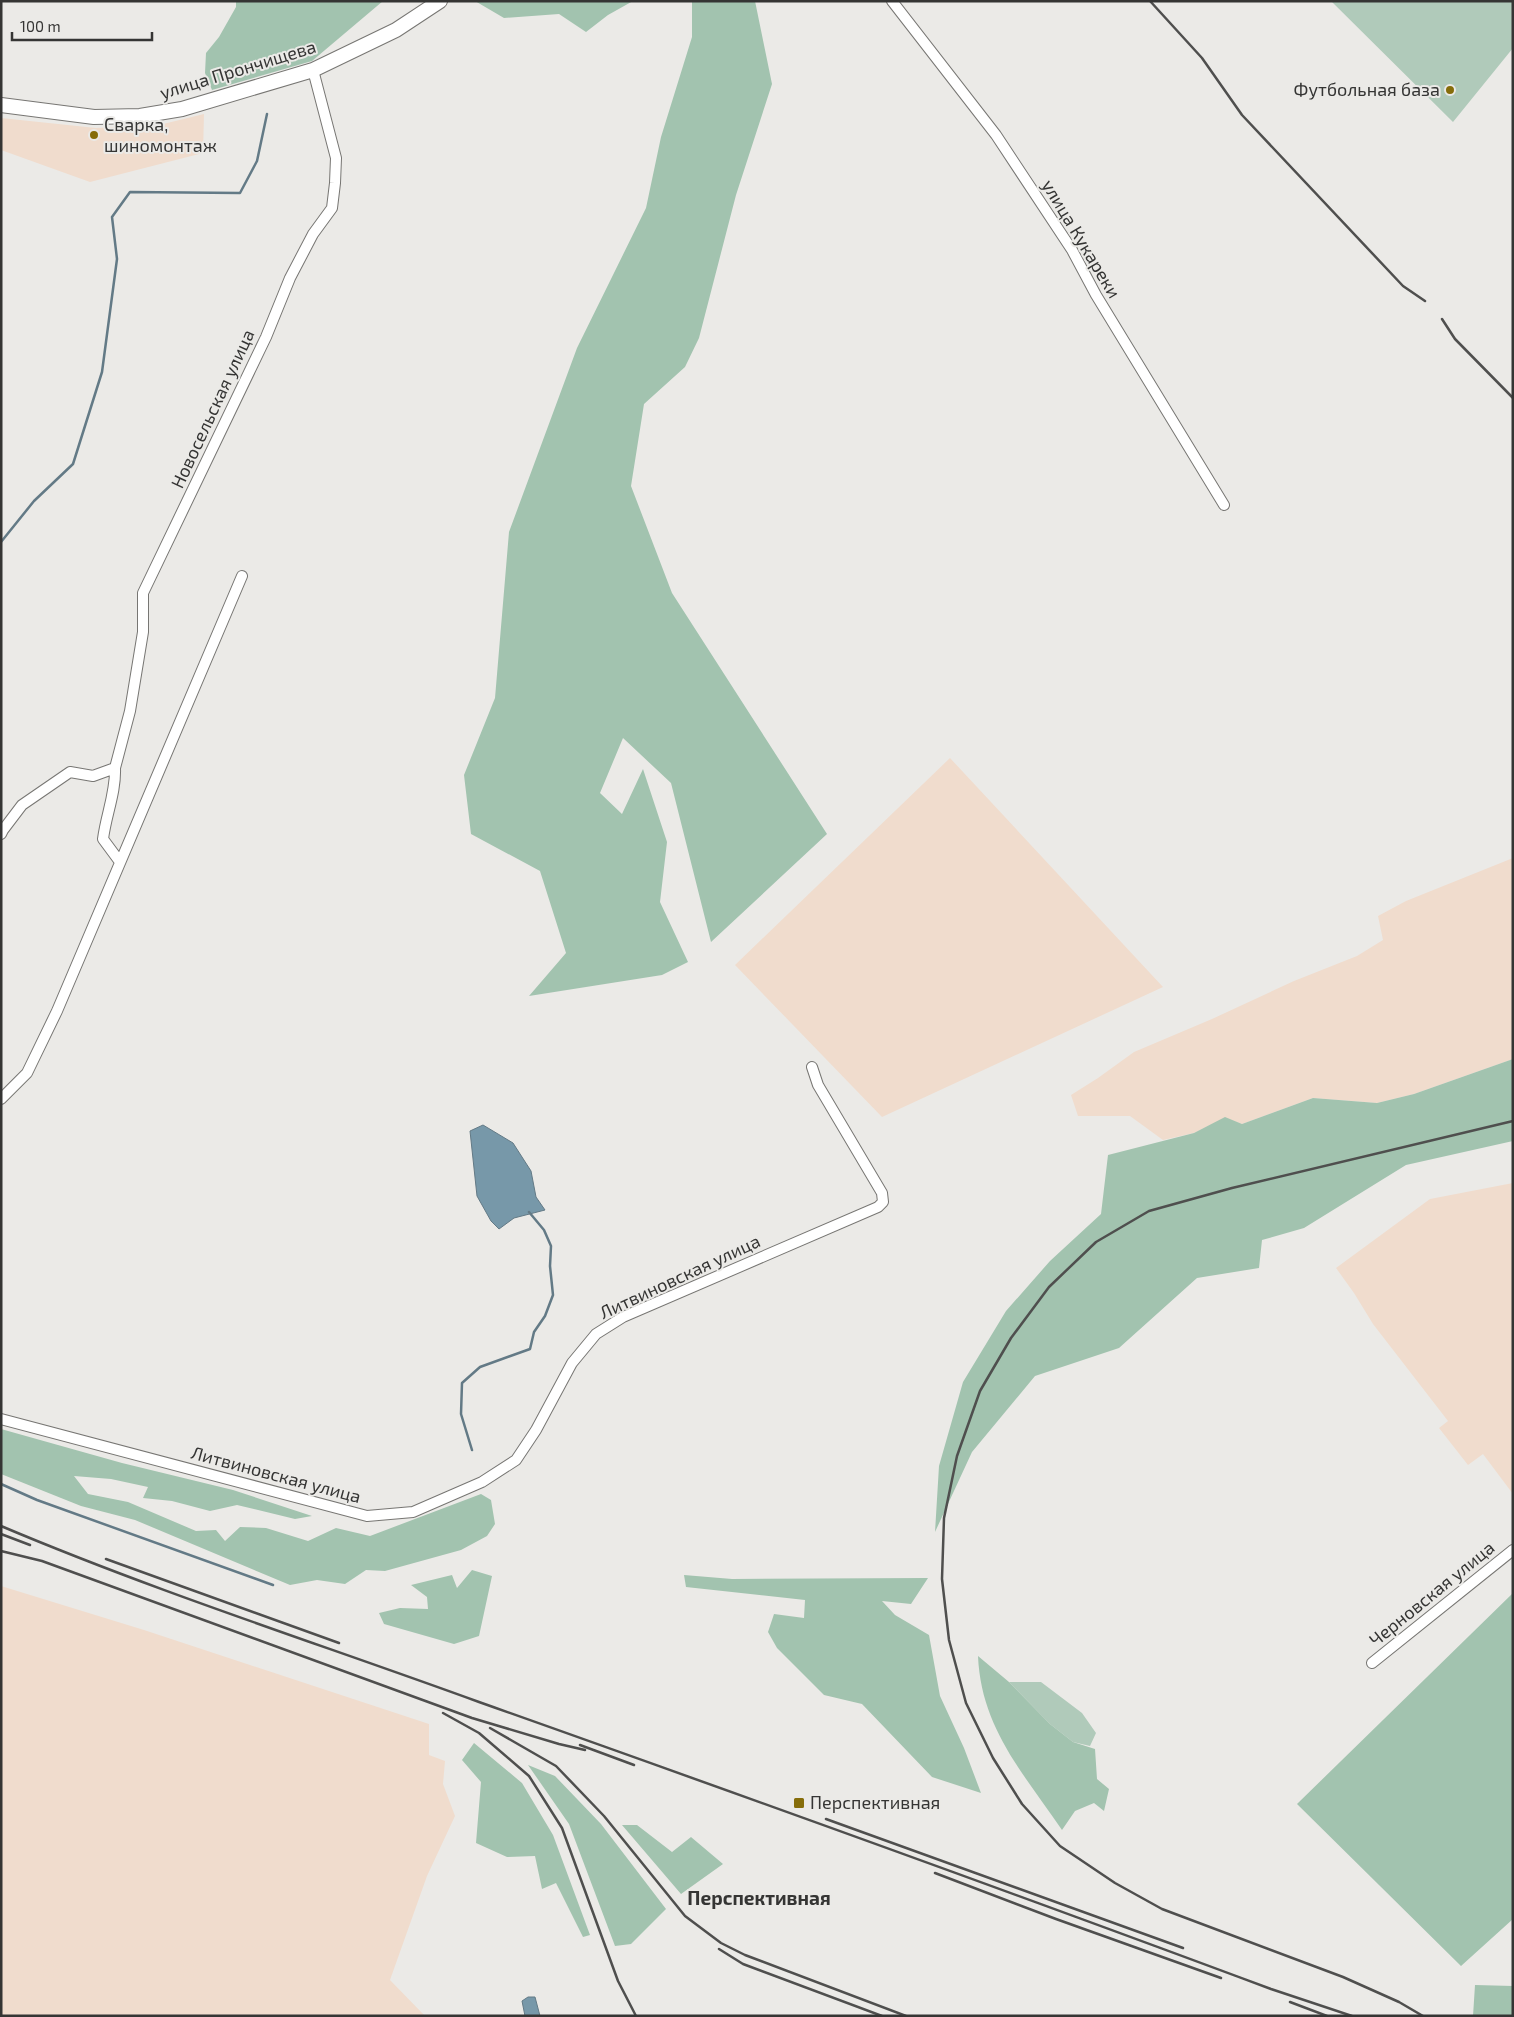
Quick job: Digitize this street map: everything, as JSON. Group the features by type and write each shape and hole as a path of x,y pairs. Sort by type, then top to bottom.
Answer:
{"street":[{"name":"улица Прончищева","path":"1,105 94,117 140,116 182,109 312,70 396,30 440,1"},
{"name":"улица Кукареки","path":"892,1 996,135 1072,250 1096,295 1224,505"},
{"name":"Новосельская улица","path":"120,862 103,839 106,816 115,784 115,768 130,711 140,652 143,632 143,593 266,337 290,278 313,234 332,208 336,158 312,70"},
{"path":"1,1099 27,1073 57,1011 242,576"},
{"path":"1,834 22,805 70,772 93,776 115,768"},
{"name":"Литвиновская улица","path":"1,1419 367,1516 412,1512 482,1482 516,1460 536,1430 572,1362 596,1334 622,1317 878,1207 883,1202 882,1193 818,1085 812,1067"},
{"name":"Черновская улица","path":"1372,1663 1513,1550"}],"shaded area":[{"path":"204,114 203,153 90,182 1,150 1,118 96,128 159,125"},
{"path":"950,758 1163,987 882,1117 735,965"},
{"path":"1513,858 1513,1059 1414,1094 1377,1103 1313,1098 1242,1124 1225,1118 1194,1133 1163,1140 1130,1116 1078,1116 1071,1095 1134,1052 1294,981 1357,956 1383,940 1378,916 1406,901"},
{"path":"1513,1183 1513,1494 1483,1454 1468,1465 1439,1428 1448,1421 1373,1324 1336,1268 1430,1199"},
{"path":"1,1586 144,1630 429,1724 429,1755 445,1761 443,1784 455,1816 427,1876 390,1980 425,2016 1,2016"}],"green space":[{"path":"236,1 383,1 312,61 212,90 205,73 206,53 219,37 236,7"},
{"path":"475,1 633,1 608,15 586,32 559,14 504,18"},
{"path":"692,1 755,1 772,84 736,195 699,338 685,367 644,404 631,486 672,593 827,834 711,942 671,783 623,738 600,793 622,814 643,769 667,842 660,902 688,962 662,975 529,996 566,953 540,871 471,834 464,775 495,698 509,532 577,348 646,208 661,137 692,37"},
{"name":"Футбольная база","path":"1331,1 1513,1 1513,48 1453,122"},
{"path":"1513,1059 1513,1141 1406,1165 1304,1228 1262,1240 1259,1268 1197,1278 1119,1348 1035,1376 972,1452 935,1532 939,1466 963,1382 1006,1311 1050,1261 1101,1214 1108,1155 1194,1133 1225,1117 1242,1124 1313,1098 1377,1103 1414,1094"},
{"path":"1,1429 122,1463 233,1490 312,1516 295,1519 237,1505 210,1511 172,1501 143,1498 148,1487 111,1479 74,1476 88,1494 128,1502 196,1531 216,1530 225,1541 240,1527 266,1528 308,1541 336,1528 370,1536 481,1494 491,1500 495,1524 487,1536 461,1550 385,1571 366,1570 345,1584 317,1580 290,1585 135,1520 81,1506 1,1474"},
{"path":"472,1570 492,1576 479,1636 454,1644 384,1624 379,1613 400,1608 428,1609 427,1597 411,1585 452,1575 457,1588"},
{"path":"684,1575 732,1579 928,1578 911,1604 882,1601 895,1615 929,1635 940,1696 964,1748 981,1793 932,1777 862,1704 824,1695 777,1648 768,1632 774,1614 804,1618 805,1600 686,1587"},
{"path":"1513,1593 1513,1919 1461,1966 1297,1804"},
{"path":"978,1656 1009,1682 1050,1724 1073,1742 1095,1749 1097,1779 1109,1789 1104,1811 1094,1803 1075,1811 1062,1830 1007,1749 996,1728 987,1706 981,1682"},
{"path":"1009,1682 1041,1682 1082,1713 1096,1733 1090,1746 1073,1742 1050,1724"},
{"path":"474,1743 522,1783 553,1835 590,1935 583,1937 556,1883 542,1889 535,1856 507,1857 476,1843 481,1782 462,1760"},
{"path":"528,1765 555,1776 601,1824 666,1909 631,1944 615,1946 569,1824"},
{"path":"622,1825 637,1825 672,1852 691,1837 723,1864 681,1894"},
{"path":"1475,1985 1513,1986 1513,2016 1473,2016"}],"water":[{"path":"483,1125 513,1143 531,1171 536,1197 545,1210 514,1218 499,1229 491,1221 477,1196 470,1131"},
{"path":"528,1997 535,1997 540,2016 525,2016 522,2001"}],"waterway":[{"path":"1,542 34,501 73,464 102,372 117,259 112,217 130,192 240,193 257,161 267,114"},
{"path":"472,1450 461,1414 462,1383 480,1367 530,1349 534,1332 545,1316 553,1295 550,1266 551,1246 544,1230 529,1212"},
{"path":"1,1484 37,1500 273,1585"}],"railway":[{"path":"1150,1 1202,58 1242,115 1403,286 1425,301"},
{"path":"1442,319 1455,339 1513,398"},
{"path":"1423,2016 1399,2002 1343,1977 1162,1909 1115,1883 1060,1846 1022,1804 993,1758 966,1703 949,1640 942,1579 944,1518 957,1456 980,1391 1011,1338 1049,1287 1096,1242 1149,1211 1232,1188 1513,1121"},
{"path":"1,1526 179,1595 777,1808 1271,1989 1352,2016"},
{"path":"1,1534 30,1545"},
{"path":"1,1551 42,1561 472,1718 585,1750"},
{"path":"106,1559 339,1643"},
{"path":"443,1713 479,1733 529,1776 562,1828 618,1981 636,2016"},
{"path":"490,1728 556,1766 604,1816 685,1916 721,1943 745,1955 906,2016"},
{"path":"580,1745 634,1765"},
{"path":"826,1819 1183,1948"},
{"path":"935,1873 1221,1978"},
{"path":"719,1949 743,1964 882,2016"},
{"path":"1290,2002 1327,2016"}],"place":[{"name":"Футбольная база","path":"1450,90"},
{"name":"Сварка, шиномонтаж","path":"94,135"},
{"name":"Перспективная","path":"799,1803"}],"district":[{"name":"Перспективная","path":"759,1898"}]}
